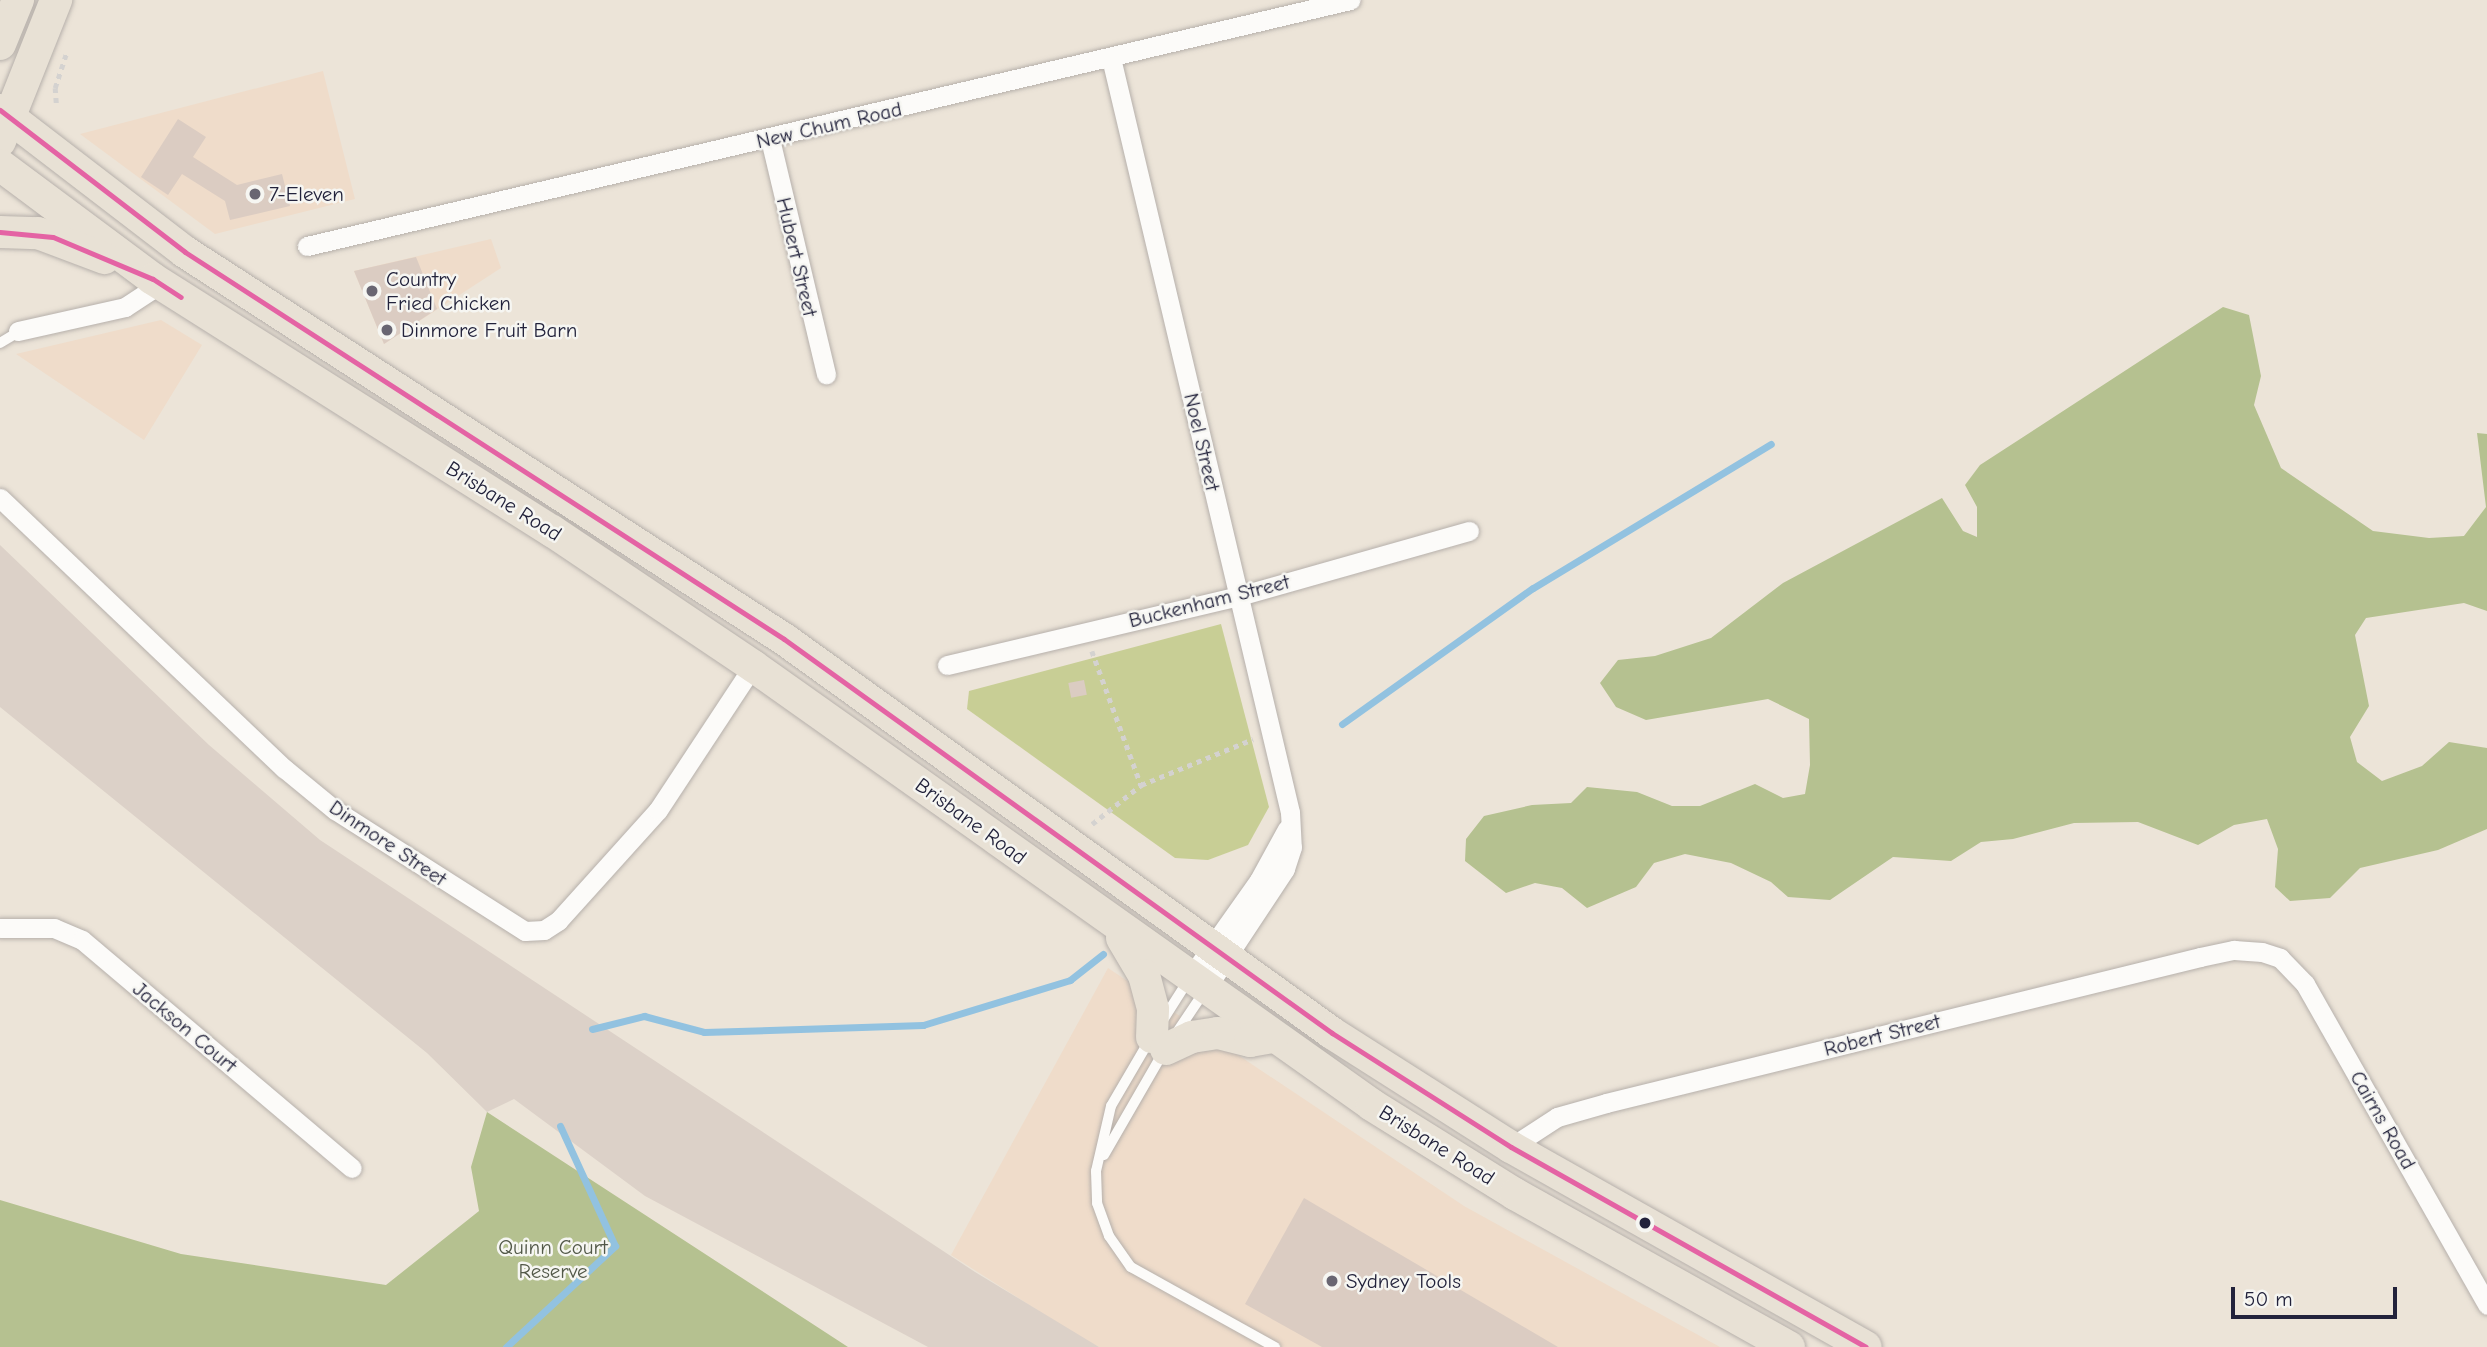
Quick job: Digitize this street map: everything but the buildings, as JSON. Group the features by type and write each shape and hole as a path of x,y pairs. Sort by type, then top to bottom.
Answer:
{"main road":[{"path":"0,44 19,0"},
{"path":"3,123 56,0"},
{"name":"Brisbane Road","path":"3,123 185,252 784,639 1218,953 1421,1092 1511,1147 1866,1347"},
{"name":"Brisbane Road","path":"0,165 157,282 552,531 753,666 1273,1037 1515,1194 1789,1347"},
{"path":"0,232 26,231 53,237 157,282"},
{"path":"1116,927 1144,975 1159,1043 1218,1033 1250,1041 1273,1037"}],"street":[{"name":"New Chum Road","path":"307,246 770,139 1350,0"},
{"name":"Noel Street","path":"1111,58 1288,797 1289,825 1218,953 1197,985"},
{"name":"Hubert Street","path":"770,139 826,374"},
{"path":"20,330 125,307 157,282"},
{"name":"Dinmore Street","path":"0,498 295,777 387,845 525,930 544,930 558,921 658,810 753,666"},
{"name":"Buckenham Street","path":"947,665 1238,596 1469,531"},
{"name":"Jackson Court","path":"0,928 54,928 82,940 352,1168"},
{"name":"Robert Street","path":"1511,1147 1557,1117 1606,1103 2200,957 2234,950 2262,952"},
{"name":"Cairns Road","path":"2262,952 2280,958 2305,984 2487,1305"}],"lane":[{"path":"0,342 20,330"},
{"name":"Noel Street","path":"1159,1043 1197,985"},
{"name":"Noel Street","path":"1159,1043 1197,985"},
{"path":"1096,1171 1159,1043"},
{"path":"1159,1043 1111,1106 1096,1171 1097,1203 1109,1236 1131,1267 1275,1347"}],"path":[{"path":"57,103 55,88 71,38"},
{"path":"1091,644 1141,785"},
{"path":"1091,824 1141,785 1271,733"}],"shaded area":[{"path":"323,71 355,199 215,234 80,134"},
{"path":"491,239 501,268 384,344 354,271"},
{"path":"161,320 202,345 144,440 16,354"},
{"path":"0,545 209,745 320,840 975,1272 1099,1347 928,1347 645,1196 514,1099 487,1112 427,1053 0,707"},
{"path":"1108,968 1464,1206 1720,1347 1099,1347 1075,1334 951,1255"}],"green space":[{"path":"2223,307 2249,315 2261,376 2254,405 2281,468 2373,531 2429,538 2464,536 2486,507 2477,433 2487,434 2487,611 2464,603 2366,618 2355,635 2369,706 2350,737 2357,762 2382,781 2422,766 2449,742 2487,748 2487,829 2438,850 2360,868 2330,898 2290,901 2275,887 2278,849 2267,819 2234,825 2198,845 2138,822 2074,823 2013,839 1981,842 1951,861 1893,857 1830,900 1788,897 1771,882 1731,863 1685,854 1654,863 1636,887 1587,908 1562,888 1535,883 1506,893 1465,861 1466,839 1484,816 1532,805 1571,803 1587,787 1637,792 1672,806 1700,806 1755,784 1783,798 1805,794 1810,765 1809,719 1768,699 1646,720 1616,707 1600,683 1618,660 1655,656 1711,638 1783,583 1942,498 1963,531 1977,537 1977,507 1965,485 1980,465"},
{"path":"1221,624 1269,807 1248,845 1208,860 1175,858 967,709 969,691"},
{"name":"Quinn Court Reserve","path":"487,1112 848,1347 0,1347 0,1200 181,1254 386,1285 479,1211 471,1167"}],"waterway":[{"path":"1342,724 1533,588 1771,444"},
{"path":"592,1029 644,1016 704,1032 923,1025 1070,980 1103,954"},
{"path":"506,1347 615,1246 560,1126"}],"transit line":[{"path":"0,110 185,252 784,639 1332,1033 1511,1147 1866,1347"},
{"path":"0,232 53,237 153,279 181,297"}],"place":[{"name":"7-Eleven","path":"255,194"},
{"name":"Country Fried Chicken","path":"372,291"},
{"name":"Dinmore Fruit Barn","path":"387,330"},
{"name":"Sydney Tools","path":"1332,1281"}]}
